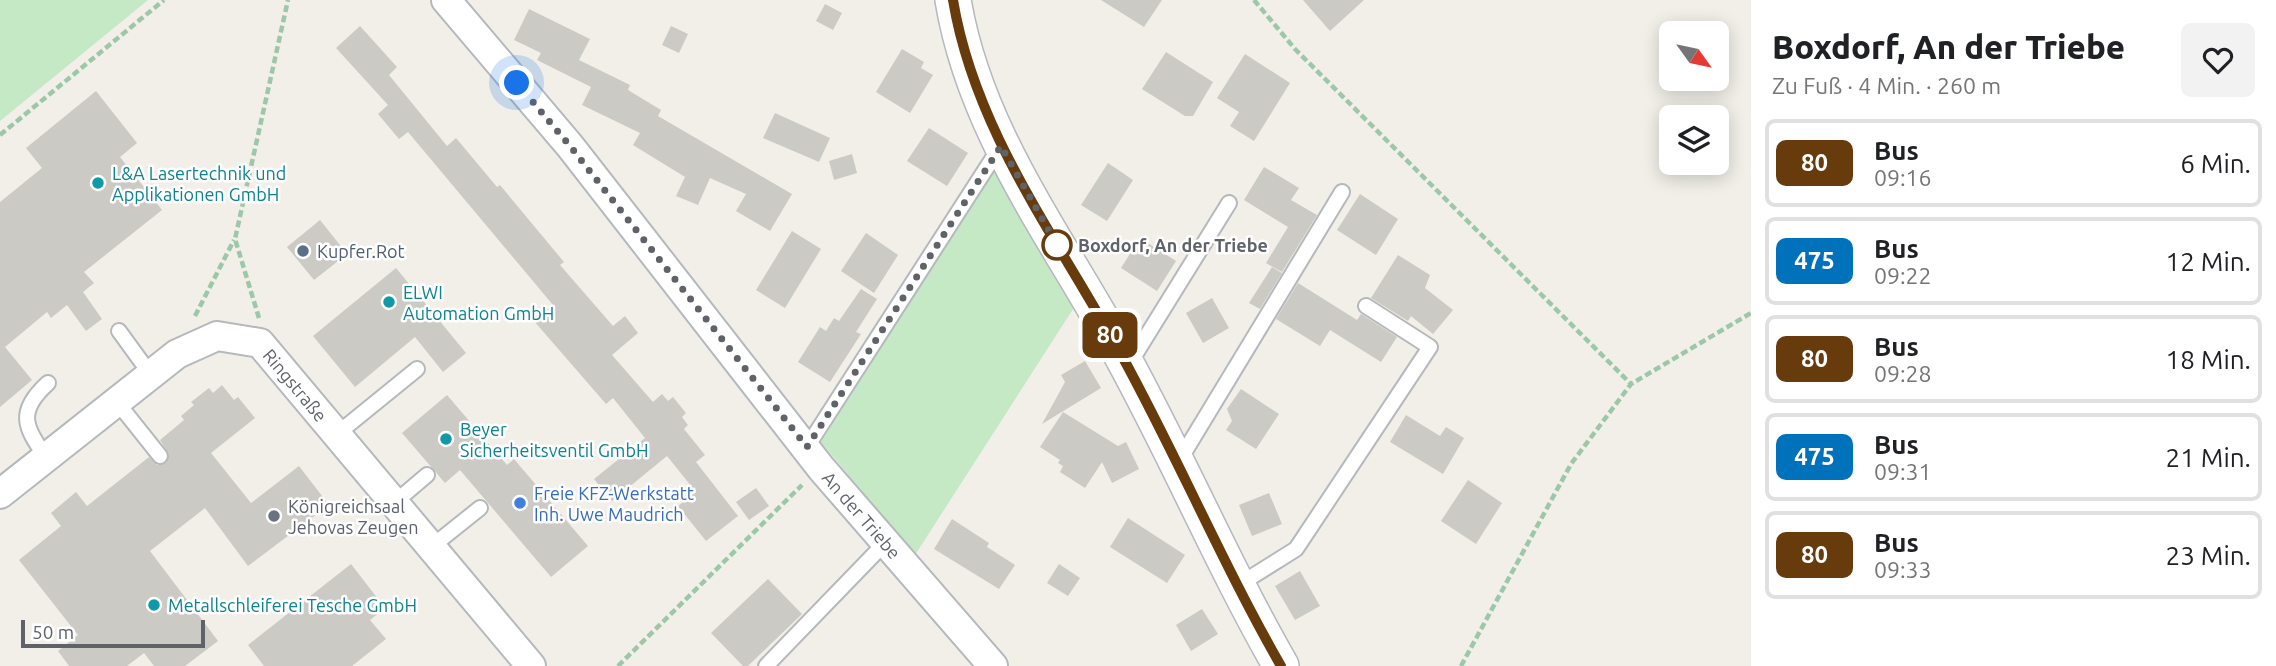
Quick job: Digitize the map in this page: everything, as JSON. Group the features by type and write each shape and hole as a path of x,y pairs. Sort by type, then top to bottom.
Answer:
{"street":[{"name":"An der Triebe","path":"446,0 570,146 814,458 993,666"},
{"path":"953,0 963,50 977,93 1001,146 1128,367 1178,462 1236,587 1281,666"},
{"name":"Ringstraße","path":"0,494 177,354 217,336 260,343 531,666"}],"lane":[{"path":"814,458 1001,146"},
{"path":"1178,462 1342,192"},
{"path":"1128,367 1229,203"},
{"path":"1236,587 1296,550 1430,347 1366,306"},
{"path":"119,331 151,375"},
{"path":"337,434 417,369"},
{"path":"46,457 27,431 27,413 33,397 48,383"},
{"path":"117,402 160,456"},
{"path":"394,503 427,475"},
{"path":"430,548 480,508"},
{"path":"766,666 886,542"}],"path":[{"path":"0,135 164,0"},
{"path":"177,354 234,239 288,0"},
{"path":"1254,0 1295,49 1631,384"},
{"path":"234,239 261,323 260,343"},
{"path":"1461,666 1571,464 1631,384 1751,313"},
{"path":"618,666 782,503 814,458"}],"green space":[{"path":"0,0 148,0 0,121"},
{"path":"995,168 1075,306 915,555 821,442"}],"building":[{"path":"1101,0 1162,0 1144,27"},
{"path":"1303,0 1364,0 1330,31"},
{"path":"825,4 842,13 833,30 816,21"},
{"path":"529,9 590,39 579,60 630,85 628,90 661,110 658,116 792,194 770,231 736,211 746,194 710,178 698,205 676,196 685,177 633,145 640,133 582,105 591,87 537,60 541,53 514,40"},
{"path":"360,26 397,67 389,75 447,146 456,138 497,187 500,185 564,262 560,265 613,326 625,316 638,333 612,355 653,402 662,394 668,401 673,397 686,413 682,417 688,425 684,429 705,455 696,462 738,516 706,541 678,506 696,492 667,456 612,501 594,479 645,438 613,398 606,404 534,321 553,305 408,132 399,139 378,114 388,105 336,48"},
{"path":"671,26 688,34 679,53 662,45"},
{"path":"902,49 924,62 921,68 933,75 910,113 876,92"},
{"path":"1166,52 1213,82 1193,116 1185,116 1142,89"},
{"path":"1245,54 1290,83 1254,141 1230,126 1239,112 1217,98"},
{"path":"96,91 137,143 120,157 162,210 84,272 94,283 83,292 102,319 86,331 67,305 51,318 47,312 5,347 32,380 0,407 0,202 42,168 26,148"},
{"path":"775,113 830,138 819,162 763,138"},
{"path":"929,128 968,153 947,186 907,161"},
{"path":"852,154 857,173 834,180 829,161"},
{"path":"1108,163 1133,180 1107,221 1081,205"},
{"path":"1264,167 1299,188 1291,200 1317,215 1282,272 1266,263 1288,227 1244,200"},
{"path":"1360,194 1398,219 1376,255 1337,230"},
{"path":"320,220 347,254 314,280 287,247"},
{"path":"792,231 821,249 785,308 756,290"},
{"path":"866,233 898,255 874,293 841,271"},
{"path":"1140,238 1176,261 1157,291 1121,268"},
{"path":"1398,255 1430,275 1425,288 1453,310 1433,334 1411,316 1408,321 1371,298"},
{"path":"1272,267 1282,273 1260,309 1249,303"},
{"name":"ELWI Automation GmbH","path":"396,268 466,353 443,372 415,337 355,387 313,336"},
{"path":"1298,283 1357,320 1361,314 1397,337 1381,362 1330,330 1320,346 1276,319"},
{"path":"861,289 877,299 856,332 861,334 830,382 798,362 820,327 826,331 834,318 839,321"},
{"path":"1212,298 1229,328 1203,343 1186,313"},
{"path":"1085,361 1101,388 1042,424 1065,382 1061,375"},
{"path":"222,385 234,400 238,397 255,418 211,453 251,503 299,466 329,505 248,566 205,508 150,551 218,641 185,666 154,666 144,653 127,666 69,666 58,651 78,635 19,560 61,526 51,513 76,492 87,506 149,457 157,465 166,463 169,454 160,440 184,420 181,416 194,405 191,402 209,388 213,393"},
{"path":"1241,389 1279,414 1256,449 1226,430 1232,421 1227,409"},
{"path":"447,395 507,465 514,459 588,546 551,577 460,470 445,483 402,433"},
{"path":"1063,412 1118,446 1126,442 1139,469 1112,483 1102,462 1085,488 1060,472 1063,466 1058,463 1060,460 1040,447"},
{"path":"1406,415 1440,436 1446,427 1464,438 1443,474 1390,442"},
{"path":"1468,480 1502,503 1476,544 1441,521"},
{"path":"756,488 769,506 749,520 736,502"},
{"path":"1269,493 1282,524 1252,536 1239,505"},
{"path":"1128,518 1185,555 1167,583 1110,547"},
{"path":"952,519 989,543 987,547 1015,565 999,589 934,549"},
{"path":"351,564 385,608 370,620 386,639 352,666 264,666 248,645"},
{"path":"1059,564 1080,578 1068,596 1047,583"},
{"path":"1300,571 1320,606 1295,620 1275,586"},
{"path":"768,579 802,614 748,666 743,666 711,633"},
{"path":"1202,609 1218,634 1191,651 1176,625"}],"bus line":[{"name":"80","path":"953,0 960,39 977,93 1001,146 1121,355 1178,462 1236,587 1281,666"}],"place":[{"name":"L&A Lasertechnik und Applikationen GmbH","path":"98,183"},
{"name":"Boxdorf, An der Triebe","path":"1057,245"},
{"name":"Kupfer.Rot","path":"303,251"},
{"name":"ELWI Automation GmbH","path":"389,302"},
{"name":"Beyer Sicherheitsventil GmbH","path":"446,439"},
{"name":"Freie KFZ-Werkstatt Inh. Uwe Maudrich","path":"520,503"},
{"name":"Königreichsaal Jehovas Zeugen","path":"274,516"},
{"name":"Metallschleiferei Tesche GmbH","path":"154,605"}],"route":[{"path":"517,83 570,146 807,447 1001,146 1057,245"}]}
